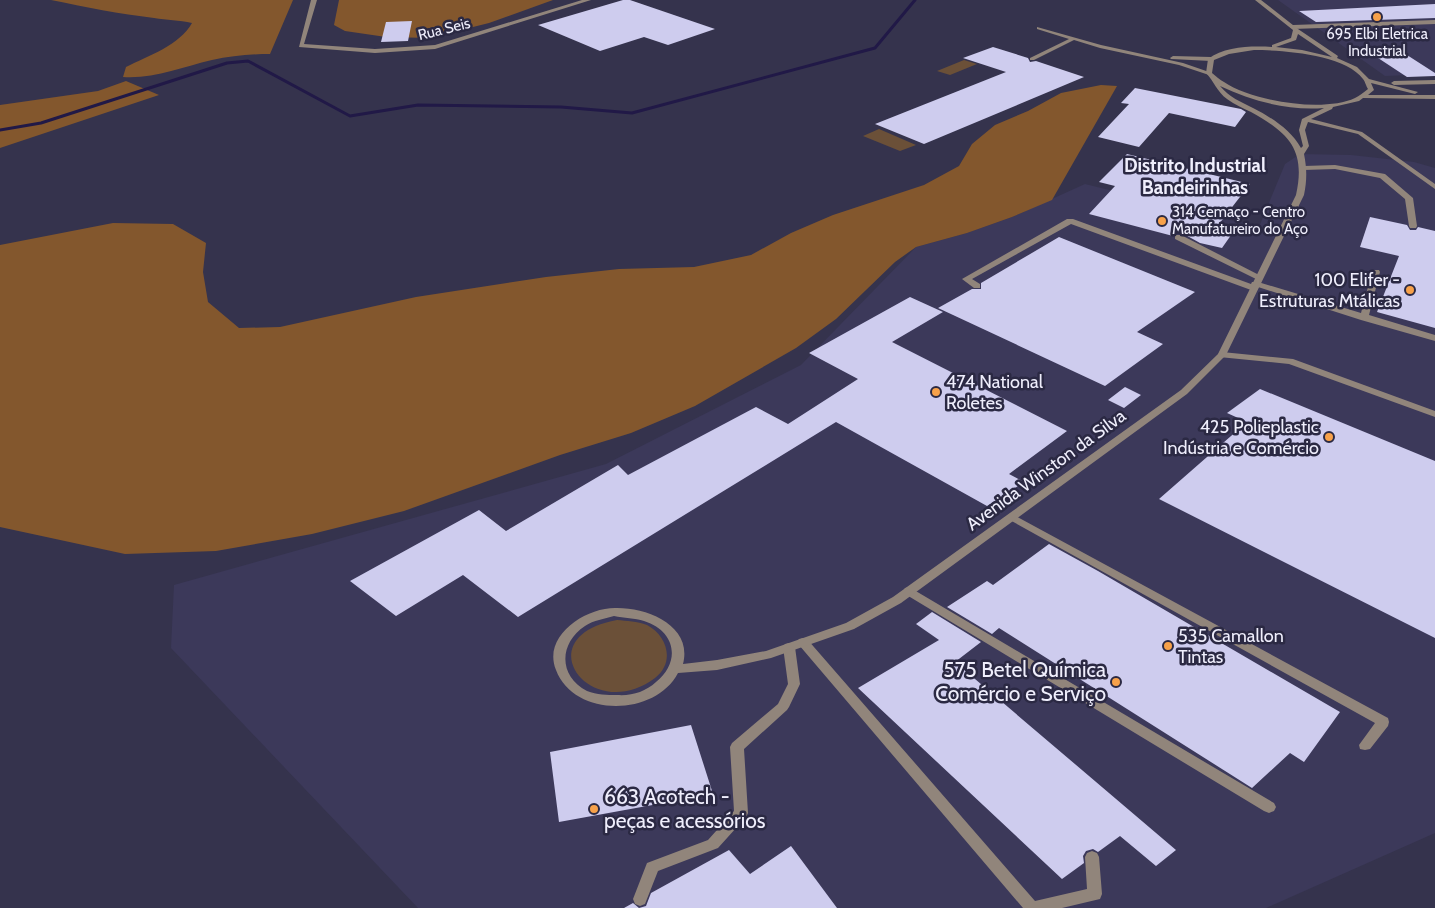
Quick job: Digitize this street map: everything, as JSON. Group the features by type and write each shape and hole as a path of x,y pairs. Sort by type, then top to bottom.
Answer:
{"street":[{"name":"Rua Seis","path":"314,0 301,46 375,51 435,47 588,0"},
{"path":"1258,0 1349,66 1362,73 1370,81 1435,96"},
{"path":"1322,20 1330,26"},
{"path":"1295,28 1373,23 1435,22"},
{"path":"1039,28 1181,64 1209,73 1214,79 1237,92 1280,103 1309,106 1336,105 1353,102 1365,97 1435,96"},
{"path":"1142,55 1211,59 1234,50 1273,47 1289,42 1296,36 1295,28"},
{"path":"1032,59 1074,38"},
{"path":"1254,48 1280,49 1314,54 1349,66"},
{"path":"1209,73 1211,59"},
{"path":"1214,79 1217,88 1225,97 1260,115 1294,140 1300,154 1306,146 1301,129 1305,119 1336,105"},
{"path":"1370,81 1397,83 1435,82"},
{"path":"1365,97 1371,90 1370,81"},
{"path":"1435,88 1433,92 1435,96"},
{"path":"1305,119 1360,133 1435,187"},
{"name":"Avenida Winston da Silva","path":"676,669 717,665 767,655 850,626 910,591 1184,392 1222,355 1300,195 1304,182 1304,168 1300,154"},
{"path":"1304,168 1335,167 1382,176 1409,198 1413,226"},
{"path":"976,286 966,279 1070,221 1364,318 1435,338"},
{"path":"1178,237 1256,283"},
{"path":"1364,318 1376,272"},
{"path":"1222,355 1290,361 1435,414"},
{"path":"1012,517 1383,722 1365,745"},
{"path":"910,591 1269,807"},
{"path":"614,612 633,612 652,617 666,626 676,639 680,654 676,669 666,683 650,694 631,700 610,701 591,698 575,689 564,678 559,664 560,650 567,636 586,621 614,612"},
{"path":"803,642 1032,908 1095,894 1092,857"},
{"path":"640,899 652,867 713,844 741,813 737,747 783,707 794,684 788,647"}],"shaded area":[{"path":"51,0 293,0 270,54 219,59 168,72 146,76 123,77 126,67 172,44 187,31 192,23 115,12"},
{"path":"339,0 553,0 489,23 429,38 386,37 345,31 334,25"},
{"path":"1278,0 1435,0 1435,74 1385,76"},
{"path":"964,60 977,64 950,75 937,71"},
{"path":"126,81 159,95 0,148 0,105 98,91"},
{"path":"1101,85 1117,86 1052,200 967,233 916,247 895,262 836,319 796,348 695,406 631,433 560,455 404,511 312,534 216,551 125,554 0,527 0,245 113,223 173,224 206,243 203,272 208,302 239,328 280,327 416,297 546,277 619,269 694,267 751,255 791,233 833,215 924,185 959,166 972,144 995,125 1028,111 1061,93"},
{"path":"879,129 916,145 900,151 863,136"},
{"path":"1300,154 1351,155 1414,162 1435,168 1435,833 1266,908 418,908 171,648 174,585 606,464 801,365 916,247 967,233 1012,217 1085,184 1259,227 1285,164"},
{"path":"617,620 640,623 654,630 664,643 667,658 661,672 655,678 631,690 609,692 590,685 577,673 571,658 575,643 589,629"}],"building":[{"path":"623,0 630,0 715,29 668,45 644,37 600,51 538,25"},
{"name":"695 Elbi Eletrica Industrial","path":"1435,4 1435,18 1316,22 1299,11"},
{"path":"412,21 408,41 381,42 386,22"},
{"path":"993,47 1028,58 1030,62 1036,61 1084,77 924,144 875,124 1006,72 963,58"},
{"path":"1407,55 1435,73 1435,76 1407,77 1375,56"},
{"path":"1135,88 1241,109 1246,112 1235,127 1169,113 1139,147 1098,137 1129,104 1121,103"},
{"path":"1127,154 1250,184 1219,224 1236,228 1222,248 1200,243 1182,233 1175,233 1173,236 1089,214 1115,186 1099,182"},
{"path":"1370,217 1407,225 1410,230 1416,230 1418,227 1435,231 1435,328 1377,312 1399,256 1360,247"},
{"path":"1059,237 1195,292 1137,332 1163,344 1105,386 938,308 972,289 981,289 981,283"},
{"path":"910,297 943,312 892,342 1067,431 1009,474 1024,482 987,506 836,422 518,617 463,575 396,616 350,581 479,510 506,531 618,465 628,475 756,407 788,424 858,379 809,353"},
{"path":"1125,387 1141,395 1124,408 1108,400"},
{"path":"1260,389 1435,461 1435,638 1159,499 1247,422 1227,413"},
{"path":"1049,544 1340,712 1304,762 1290,753 1252,788 999,628 992,634 947,607 987,581 993,585"},
{"path":"932,612 981,642 955,662 1176,850 1156,866 1120,836 1098,852 1093,849 1086,851 1083,856 1084,863 1062,879 858,688 939,640 916,624"},
{"path":"691,725 713,794 559,822 550,752"},
{"path":"791,846 837,908 639,908 646,906 651,893 729,850 750,874"},
{"path":"633,903 639,908 624,908"}],"waterway":[{"path":"0,130 41,123 227,63 248,61 350,116 418,105 561,107 632,113 875,48 915,0"}],"place":[{"name":"695 Elbi Eletrica Industrial","path":"1377,17"},
{"name":"314 Cemaço - Centro Manufatureiro do Aço","path":"1162,221"},
{"name":"100 Elifer - Estruturas Mtálicas","path":"1410,290"},
{"name":"474 National Roletes","path":"936,392"},
{"name":"425 Polieplastic Indústria e Comércio","path":"1329,437"},
{"name":"535 Camallon Tintas","path":"1168,646"},
{"name":"575 Betel Química Comércio e Serviço","path":"1116,682"},
{"name":"663 Acotech - peças e acessórios","path":"594,809"}],"district":[{"name":"Distrito Industrial Bandeirinhas","path":"1195,176"}]}
